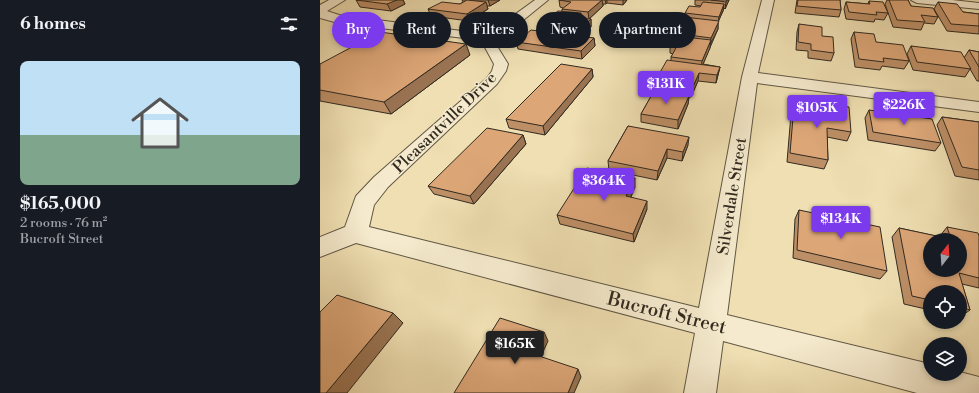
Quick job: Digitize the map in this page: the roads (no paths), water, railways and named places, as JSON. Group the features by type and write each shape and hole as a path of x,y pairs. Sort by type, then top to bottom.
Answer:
{"street":[{"path":"332,17 320,14 321,10 325,6 339,0"},
{"path":"525,12 542,0"},
{"name":"Silverdale Street","path":"700,393 750,77 768,0"},
{"path":"917,0 979,6"},
{"path":"320,26 332,21"},
{"path":"385,26 459,36"},
{"name":"Pleasantville Drive","path":"355,232 364,202 381,182 492,81 501,64 492,48"},
{"path":"750,77 979,107"},
{"path":"320,247 355,232"},
{"name":"Bucroft Street","path":"355,232 979,393"}]}
